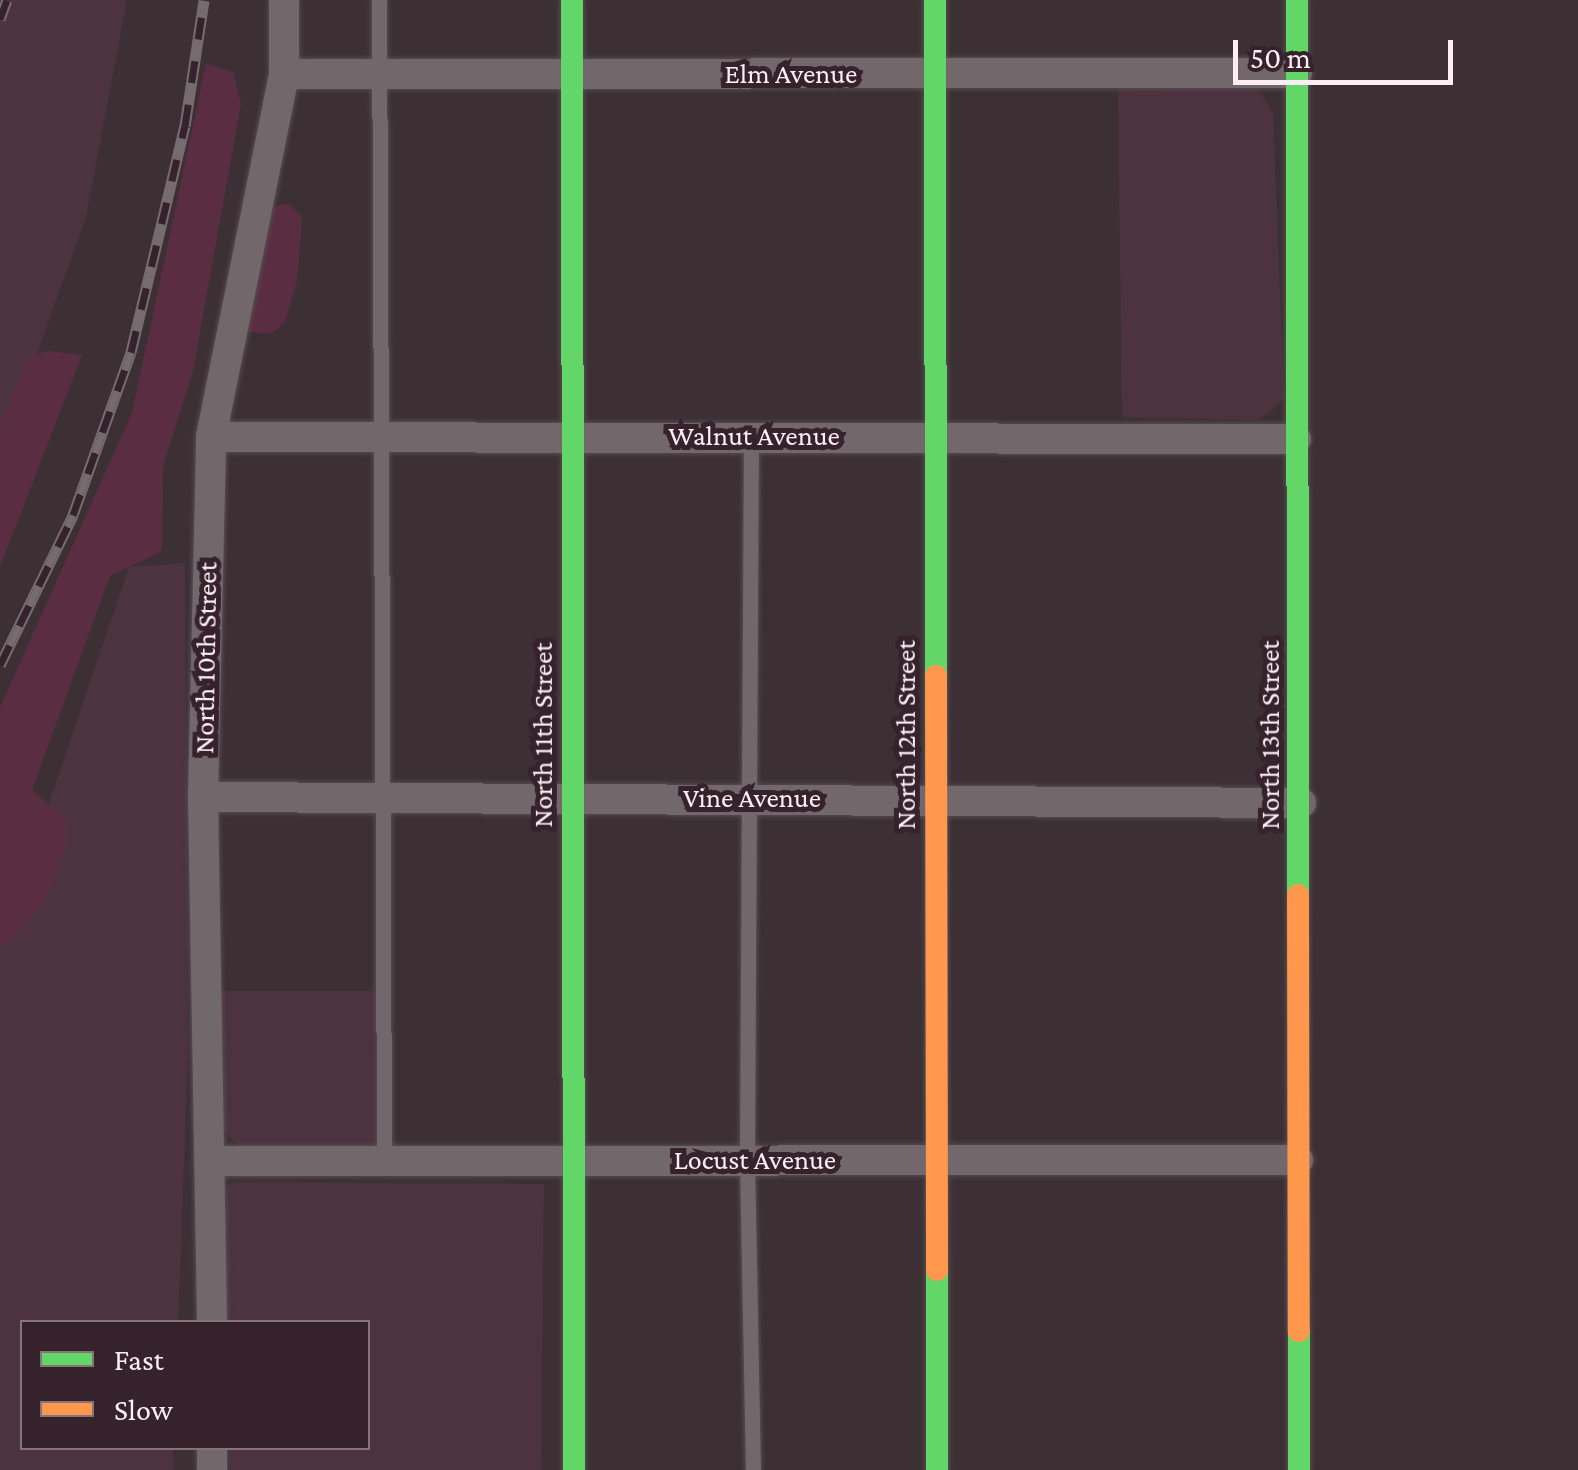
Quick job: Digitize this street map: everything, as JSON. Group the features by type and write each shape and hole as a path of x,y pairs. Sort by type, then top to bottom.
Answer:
{"street":[{"name":"North 10th Street","path":"212,1320 203,797 211,436 284,74 284,0"},
{"name":"North 11th Street","path":"572,0 574,1470"},
{"name":"North 12th Street","path":"935,0 937,1470"},
{"name":"North 13th Street","path":"1297,0 1299,1470"},
{"name":"Elm Avenue","path":"284,74 1297,73"},
{"name":"Walnut Avenue","path":"211,436 1296,439"},
{"name":"Vine Avenue","path":"203,797 1301,802"},
{"name":"Locust Avenue","path":"212,1161 1298,1160"}],"lane":[{"path":"378,0 384,1161"},
{"path":"751,436 747,1160 753,1470"}],"shaded area":[{"path":"0,0 127,0 86,217 0,458"},
{"path":"206,64 233,72 241,104 193,371 163,466 162,551 110,576 32,790 66,820 66,846 45,898 9,944 0,945 0,707 132,413"},
{"path":"1257,87 1273,113 1284,400 1259,420 1122,417 1118,89"},
{"path":"289,204 302,217 297,281 285,322 272,334 242,331 267,207"},
{"path":"49,351 82,355 0,567 0,425 29,356"},
{"path":"185,563 188,1057 178,1320 20,1320 20,1450 173,1450 173,1470 0,1470 0,913 29,862 129,567"},
{"path":"221,991 374,991 375,1146 238,1147 221,1127"},
{"path":"231,1182 544,1184 541,1470 231,1470 230,1450 370,1450 370,1320 227,1320 223,1192"}],"railway":[{"path":"0,19 7,0"},
{"path":"0,665 73,515 131,352 185,126 204,0"}],"traffic: fast":[{"path":"572,0 574,1470"},
{"path":"935,0 936,676"},
{"path":"1297,0 1298,895"},
{"path":"937,1270 937,1470"},
{"path":"1299,1331 1299,1470"}],"traffic: slow":[{"path":"936,676 937,1270"},
{"path":"1298,895 1299,1331"}]}
